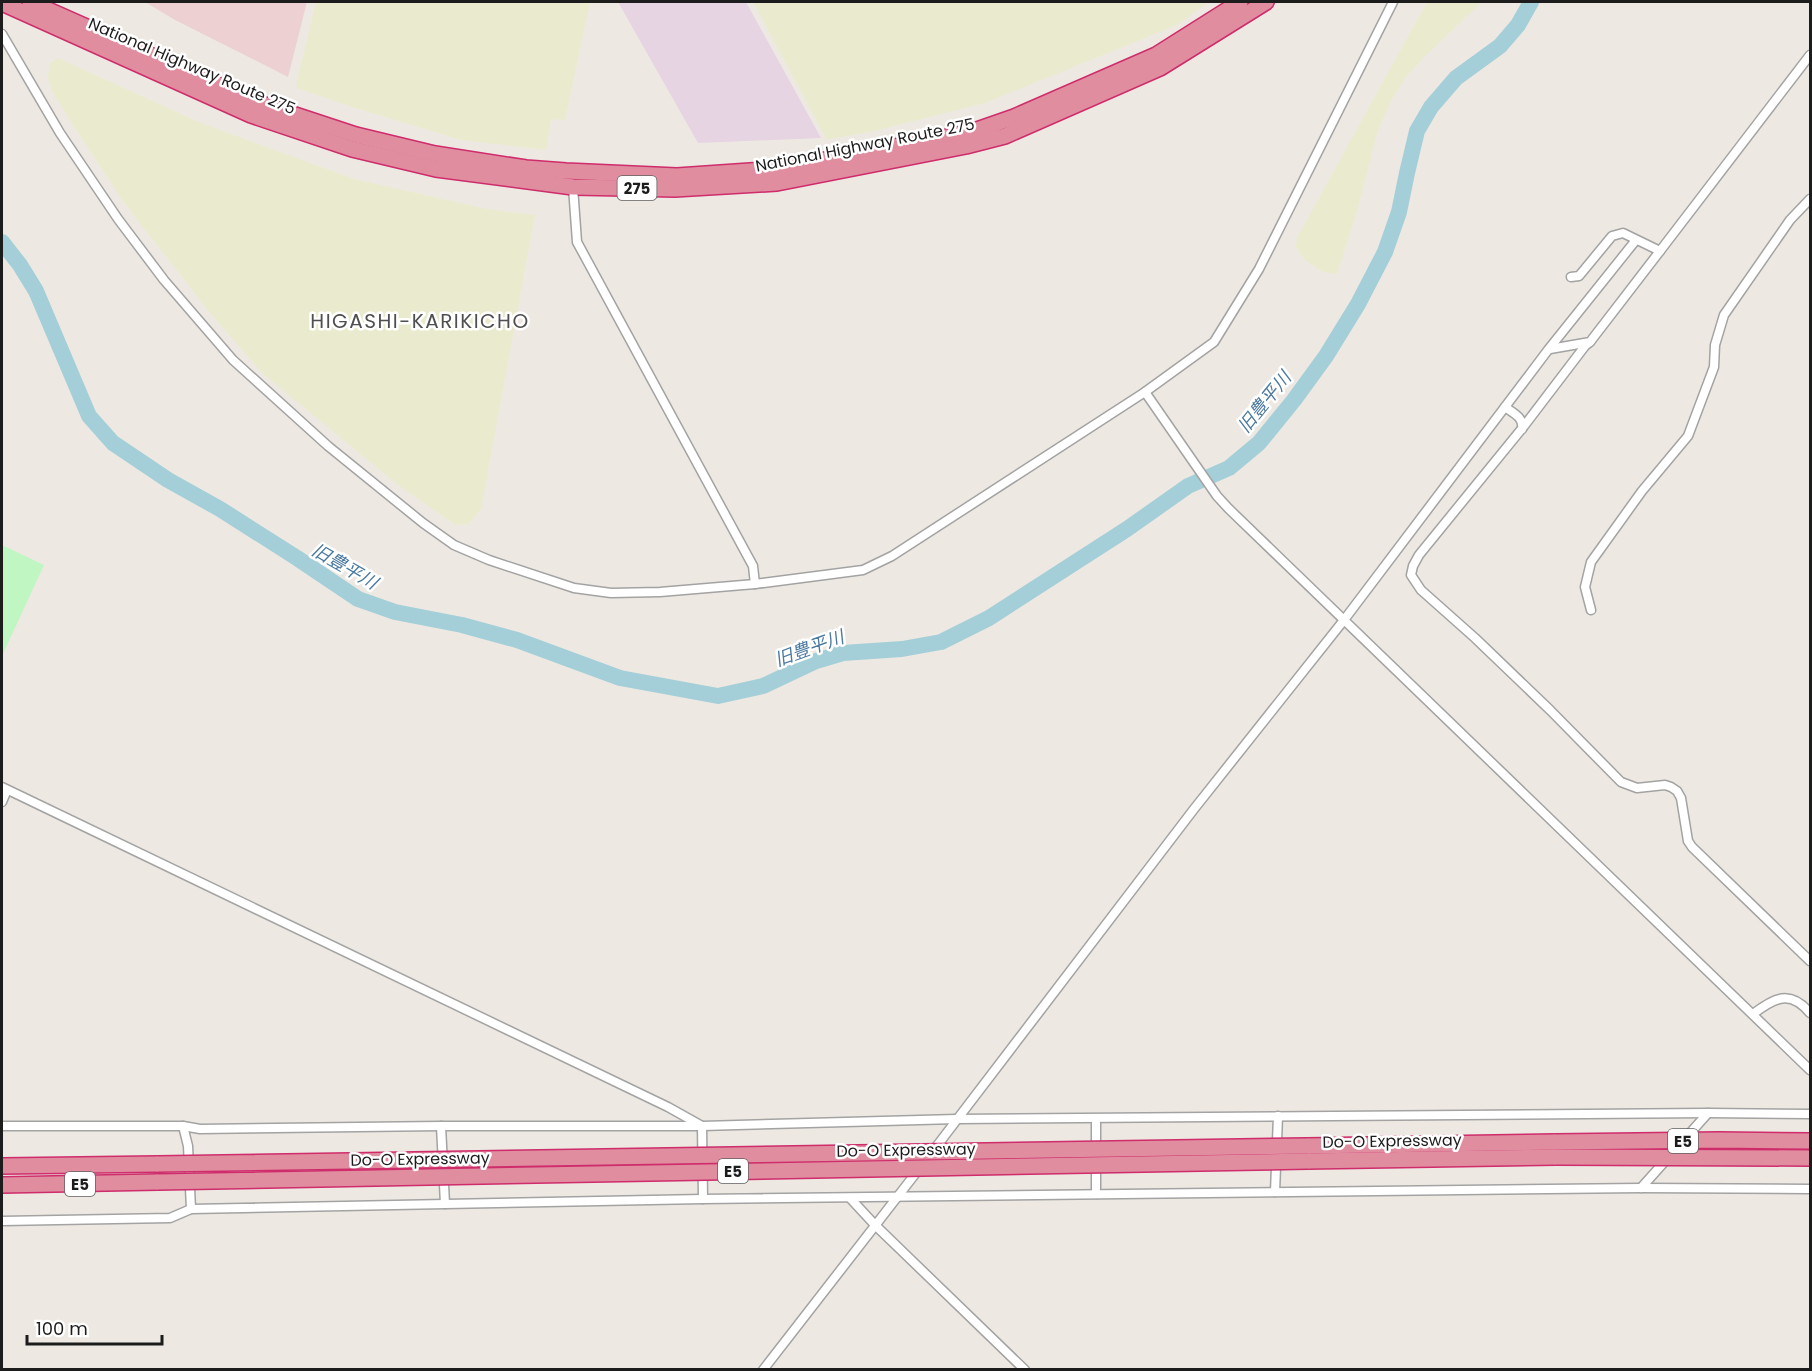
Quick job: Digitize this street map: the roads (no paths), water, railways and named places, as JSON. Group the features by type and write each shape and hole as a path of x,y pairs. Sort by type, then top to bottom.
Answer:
{"highway":[{"name":"National Highway Route 275","path":"30,2 256,102 356,135 435,154 526,168 677,176 777,169 968,134 1014,117 1156,55 1239,2"},
{"name":"National Highway Route 275","path":"2,3 251,114 352,149 436,169 573,187 675,189 777,183 966,146 995,138 1020,130 1160,68 1266,2"},
{"name":"Do-O Expressway","path":"2,1185 1555,1149 1719,1140 1810,1141"},
{"name":"Do-O Expressway","path":"1555,1149 1810,1158"},
{"name":"Do-O Expressway","path":"2,1166 1307,1154"}],"street":[{"path":"2,34 60,133 118,219 164,280 233,360 328,446 423,523 454,545 489,560 574,588 611,593 660,592 755,584 864,570 892,556 1145,392 1214,342 1259,269 1393,2"},
{"path":"1810,55 1522,429 1419,555 1411,574 1415,582 1550,710 1621,782 1637,788 1665,785 1677,791 1681,798 1688,841 1692,847 1810,961"},
{"path":"573,187 577,242 753,566 755,584"},
{"path":"1591,610 1585,587 1591,562 1642,491 1688,436 1714,367 1715,345 1724,315 1790,220 1810,199"},
{"path":"1571,277 1579,276 1612,236 1623,233 1660,251"},
{"path":"763,1370 1194,809 1344,620 1548,350 1636,240"},
{"path":"1548,350 1590,342"},
{"path":"1145,392 1217,496 1810,1070"},
{"path":"1505,407 1521,420 1522,429"},
{"path":"2,802 4,789 668,1107 702,1126"},
{"path":"1753,1014 1766,1004 1789,997 1799,1002 1810,1013"},
{"path":"1641,1188 1708,1113"},
{"path":"2,1129 183,1126 200,1129 702,1126 957,1119 1810,1114"},
{"path":"1275,1192 1278,1116"},
{"path":"1096,1119 1096,1194"},
{"path":"183,1126 188,1146 191,1209"},
{"path":"441,1126 445,1204"},
{"path":"702,1126 703,1199"},
{"path":"2,1221 170,1218 191,1209 703,1199 1641,1188 1810,1189"},
{"path":"850,1198 875,1226 1025,1370"}],"waterway":[{"name":"旧豊平川","path":"2,242 36,291 89,416 113,443 168,480 220,509 358,599 395,612 462,625 517,640 620,678 718,696 763,686 816,661 843,653 902,649 941,642 989,618 1127,529 1188,486 1229,468 1259,443 1326,356 1358,304 1385,252 1399,212 1417,131 1431,107 1456,78 1500,46 1518,25 1531,2"}],"district":[{"name":"HIGASHI-KARIKICHO","path":"420,321"}]}
